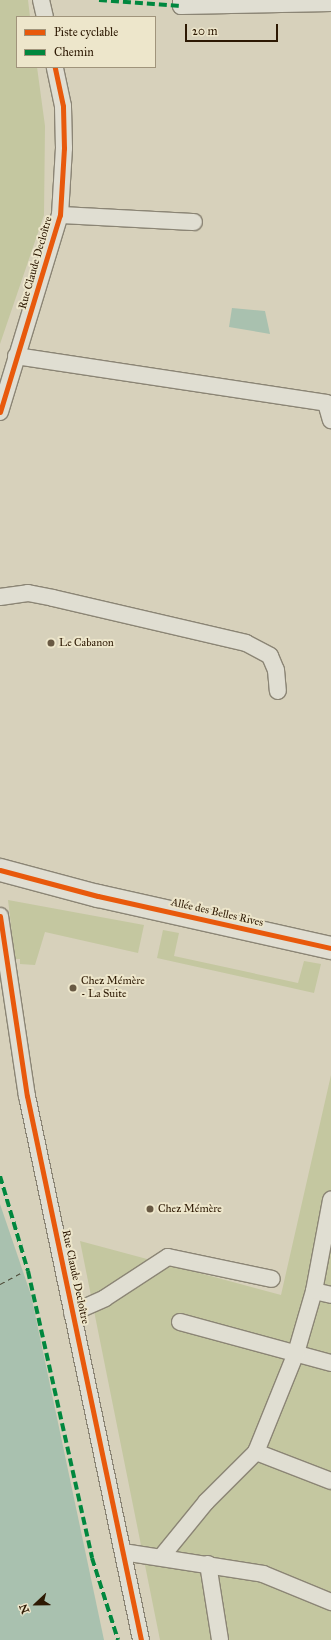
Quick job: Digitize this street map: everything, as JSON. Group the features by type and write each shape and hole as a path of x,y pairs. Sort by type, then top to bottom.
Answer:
{"street":[{"name":"Allée des Belles Rives","path":"0,870 98,896 331,948"}],"lane":[{"path":"42,0 45,16"},
{"path":"181,0 181,6 331,3"},
{"name":"Rue Claude Decloître","path":"0,412 16,356 41,286 60,215 64,148 63,106 55,68"},
{"path":"60,215 194,222"},
{"path":"16,356 326,403 331,420"},
{"path":"0,597 28,593 246,643 270,656 276,670 278,691"},
{"name":"Rue Claude Decloître","path":"0,916 20,1062 141,1640"},
{"path":"162,1556 206,1502 256,1452 296,1352 314,1291 331,1200"},
{"path":"72,1313 105,1298 168,1257 272,1280"},
{"path":"314,1291 331,1295"},
{"path":"180,1322 296,1352 331,1363"},
{"path":"256,1452 331,1480"},
{"path":"123,1552 162,1556 264,1574 331,1602"},
{"path":"208,1564 220,1640"}],"shaded area":[{"path":"0,0 28,0 30,16 16,16 16,68 37,68 45,126 44,215 0,344"},
{"path":"232,308 265,311 270,334 229,327"},
{"path":"8,900 144,925 138,953 45,932 35,965 20,964 20,959 15,959"},
{"path":"163,930 179,933 174,956 298,983 304,961 321,964 314,993 157,958"},
{"path":"331,1075 331,1640 160,1640 80,1241 281,1295"},
{"path":"0,1204 31,1295 104,1640 0,1640"}],"ferry route":[{"path":"0,1284 23,1272"}],"marked path":[{"path":"99,0 181,6"},
{"path":"0,1176 28,1271 92,1558 118,1640"}],"cycle path":[{"path":"0,412 60,215 64,148 63,106 55,68"},
{"path":"0,870 98,896 331,948"},
{"path":"0,916 27,1096 141,1640"}],"place":[{"name":"Le Cabanon","path":"51,643"},
{"name":"Chez Mémère - La Suite","path":"73,988"},
{"name":"Chez Mémère","path":"150,1209"}]}
